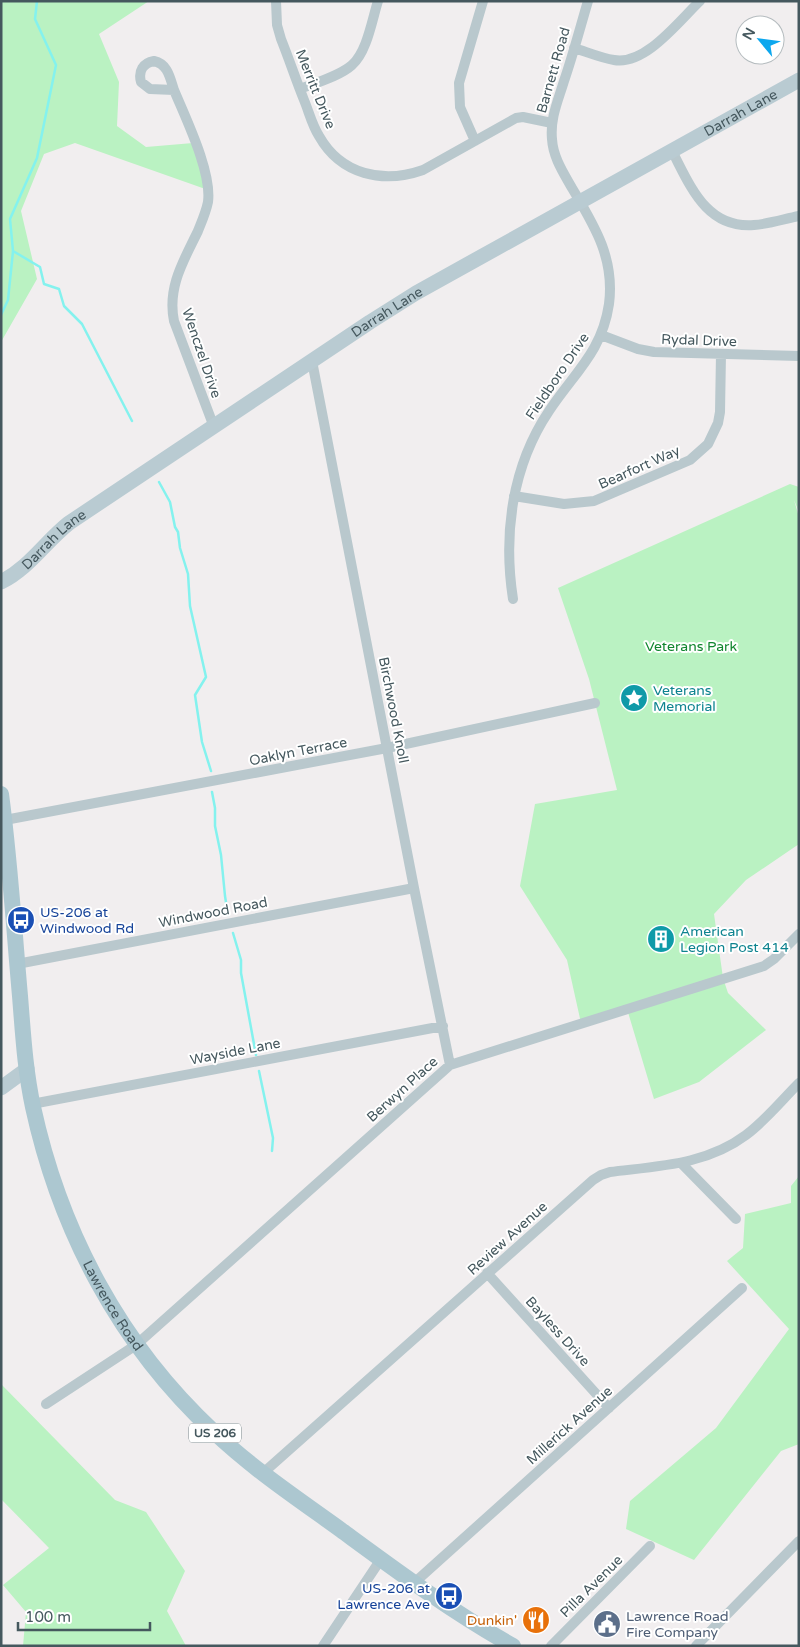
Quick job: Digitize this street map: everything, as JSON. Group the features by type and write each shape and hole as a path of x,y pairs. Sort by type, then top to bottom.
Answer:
{"main road":[{"name":"Lawrence Road","path":"1,794 32,1104 54,1187 70,1227 102,1292 136,1345 184,1402 213,1432 263,1473 414,1584 505,1644"}],"street":[{"name":"Merritt Drive","path":"276,1 277,25 281,39 313,125 326,146 346,164 370,175 384,177 409,175 423,170 516,118 523,117 552,123"},
{"path":"300,89 346,70 354,64 364,49 378,1"},
{"path":"475,141 460,107 459,83 483,1"},
{"name":"Barnett Road","path":"580,202 554,153 552,123 554,108 588,1"},
{"path":"574,48 614,60 632,60 651,49 700,1"},
{"name":"Darrah Lane","path":"1,582 24,567 48,541 69,523 370,322 429,286 799,80"},
{"name":"Wenczel Drive","path":"174,90 204,167 208,189 205,214 174,285 172,310 174,321 214,427"},
{"path":"672,150 697,197 712,213 722,220 743,226 799,216"},
{"name":"Fieldboro Drive","path":"513,599 508,562 508,539 514,496 527,452 556,400 594,351 601,335 609,302 608,270 605,252 599,235 580,202"},
{"name":"Rydal Drive","path":"601,335 626,345 654,352 799,356"},
{"name":"Bearfort Way","path":"514,496 564,504 594,501 690,460 708,444 718,423 720,412 721,354"},
{"name":"Birchwood Knoll","path":"312,361 450,1065"},
{"name":"Oaklyn Terrace","path":"5,820 387,748 595,703"},
{"name":"Windwood Road","path":"17,964 414,888"},
{"name":"Berwyn Place","path":"46,1404 136,1345 450,1065 764,966 774,959 799,934"},
{"name":"Wayside Lane","path":"32,1104 442,1026"},
{"path":"1,1088 27,1069"},
{"name":"Review Avenue","path":"263,1473 593,1180 610,1172 681,1163 717,1152 740,1139 754,1128 799,1083"},
{"path":"681,1163 736,1219"},
{"name":"Bayless Drive","path":"487,1274 609,1408"},
{"name":"Millerick Avenue","path":"414,1584 742,1288"},
{"path":"696,1646 799,1541"},
{"name":"Pilla Avenue","path":"551,1646 650,1546"},
{"path":"323,1646 381,1559"}],"green space":[{"path":"1,1 149,1 99,34 119,82 117,126 146,147 193,143 211,191 75,143 44,154 21,211 37,279 1,342"},
{"name":"Veterans Park","path":"790,484 799,487 799,512 794,500 799,517 799,844 746,880 714,914 723,978 728,993 766,1030 699,1082 654,1099 627,1009 581,1023 567,960 520,886 535,804 617,790 589,679 558,588"},
{"path":"799,1176 799,1444 781,1451 694,1560 626,1529 630,1501 716,1428 789,1329 727,1261 743,1248 745,1214 791,1203 791,1186"},
{"path":"1,1384 115,1500 146,1512 185,1571 167,1611 186,1646 23,1646 26,1612 3,1585 49,1548 1,1499"}],"waterway":[{"path":"1,315 8,300 13,251 10,219 37,158 56,65 35,19 37,1"},
{"path":"13,251 40,267 44,284 59,289 64,306 82,324 132,421"},
{"path":"159,482 170,502 188,574 190,606 206,677 195,695 202,742 211,771"},
{"path":"212,792 228,915"},
{"path":"233,933 241,960 241,973 256,1055"},
{"path":"259,1071 273,1138 272,1151"}],"place":[{"name":"Veterans Memorial","path":"634,698"},
{"name":"US-206 at Windwood Rd","path":"21,920"},
{"name":"American Legion Post 414","path":"661,939"},
{"name":"US-206 at Lawrence Ave","path":"449,1596"},
{"name":"Dunkin'","path":"536,1620"},
{"name":"Lawrence Road Fire Company","path":"607,1624"}]}
